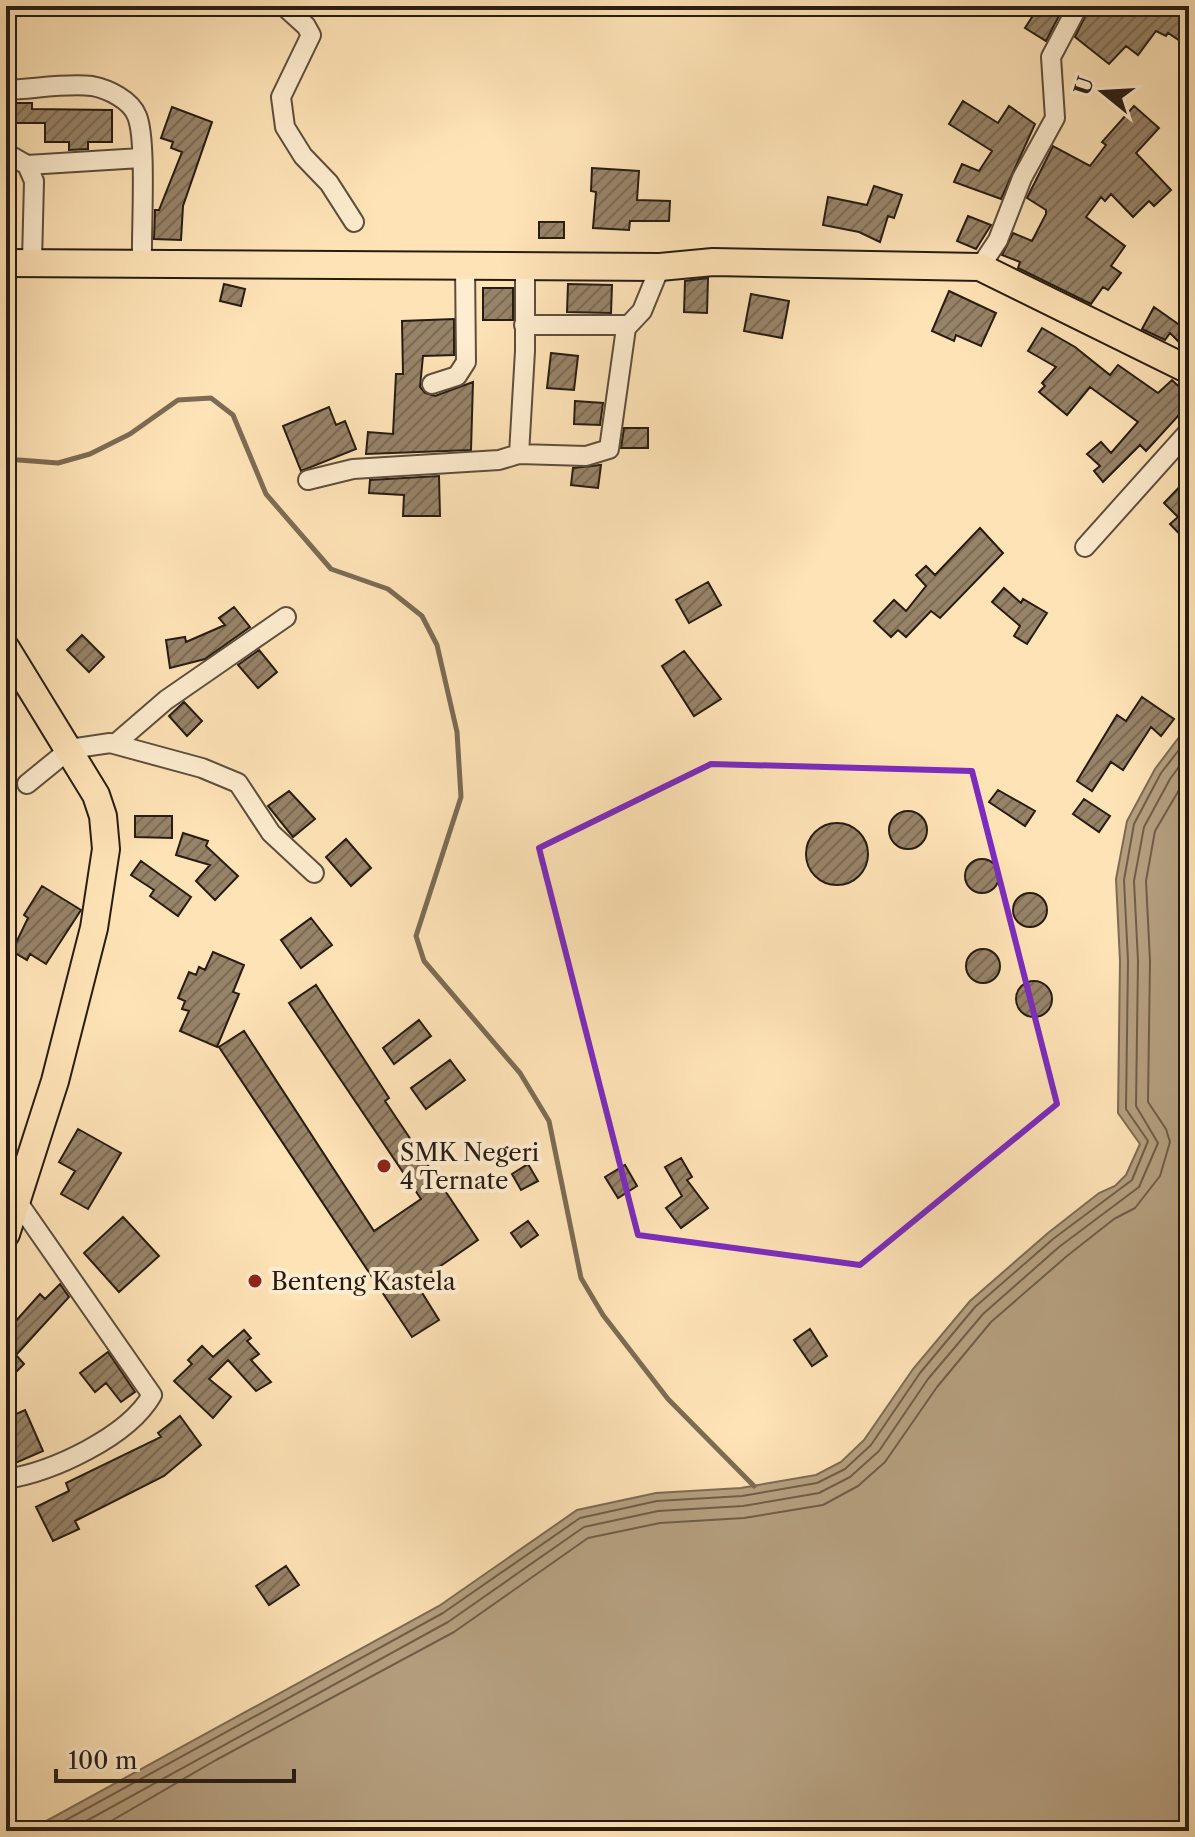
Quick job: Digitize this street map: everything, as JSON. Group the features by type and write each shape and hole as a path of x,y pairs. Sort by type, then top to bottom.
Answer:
{"highway":[{"path":"19,262 660,267 713,262 980,267 1189,370"},
{"path":"6,648 83,768 103,816 105,862 79,997 6,1234"}],"street":[{"path":"284,6 306,26 311,35 281,97 285,127 303,156 329,183 354,222"},
{"path":"980,267 998,240 1022,178 1055,118 1051,57 1078,6"},
{"path":"6,90 83,85 109,91 137,116 141,158 142,263"},
{"path":"6,153 27,165 141,158"},
{"path":"19,262 35,189 27,165"},
{"path":"432,384 457,376 466,362 465,265"},
{"path":"519,454 525,266"},
{"path":"308,480 353,469 499,460 519,454 586,456 609,449 628,325 642,311 660,267"},
{"path":"524,325 628,325"},
{"path":"1085,547 1189,431"},
{"path":"115,744 166,700 286,617"},
{"path":"27,784 70,749 115,744 229,776 247,794 260,818 285,849 314,873"},
{"path":"6,1479 34,1474 112,1436 132,1420 152,1395 17,1201"}],"highlighted area":[{"path":"711,764 972,771 1057,1104 860,1265 638,1235 539,848"}],"water":[{"path":"1189,724 1189,1831 28,1831 439,1606 577,1510 656,1493 741,1488 816,1475 841,1462 864,1440 913,1369 970,1301 1048,1233 1126,1175 1140,1144 1118,1113 1120,961 1116,879 1127,821 1155,769"}],"building":[{"path":"1022,6 1063,8 1046,41 1025,28 1034,14"},
{"path":"1090,6 1189,6 1189,47 1168,33 1166,36 1156,31 1138,55 1126,46 1109,64 1075,37"},
{"path":"963,101 998,123 1009,106 1035,124 1001,199 954,182 962,164 979,171 992,151 949,124"},
{"path":"6,103 32,103 32,109 112,110 112,142 88,142 88,149 69,150 69,142 45,142 45,123 6,123"},
{"path":"1134,106 1159,128 1136,153 1171,190 1154,206 1149,201 1133,217 1111,194 1105,201 1101,197 1086,217 1125,246 1111,266 1121,273 1108,290 1103,287 1091,304 1018,268 1020,262 1002,255 1013,233 1032,241 1046,214 1046,210 1027,198 1053,146 1090,166 1106,145 1102,142"},
{"path":"172,107 212,122 183,206 181,240 154,239 155,210 159,210 182,152 171,148 173,142 161,138"},
{"path":"592,168 639,171 637,200 670,201 669,221 630,221 629,230 593,228 596,192 591,191"},
{"path":"874,186 902,195 894,218 888,216 880,242 859,232 823,225 828,197 867,205"},
{"path":"968,216 991,225 976,249 957,241"},
{"path":"539,222 564,222 564,238 539,238"},
{"path":"708,278 707,313 684,312 685,281"},
{"path":"224,284 245,289 241,306 220,301"},
{"path":"568,284 612,285 611,313 567,312"},
{"path":"483,288 513,288 513,320 483,320"},
{"path":"949,291 996,313 981,346 956,335 954,341 932,331"},
{"path":"751,294 789,301 782,338 744,331"},
{"path":"1154,307 1181,326 1189,319 1189,352 1170,333 1165,340 1142,329"},
{"path":"454,319 454,355 423,356 420,387 425,393 435,396 473,382 471,450 366,454 368,432 393,434 396,374 403,374 402,321"},
{"path":"1042,328 1075,347 1110,375 1118,365 1158,393 1172,380 1187,394 1184,398 1189,404 1146,451 1140,445 1103,482 1094,471 1100,466 1087,454 1101,442 1111,453 1138,422 1090,387 1067,415 1039,392 1045,386 1042,383 1056,367 1028,351"},
{"path":"551,353 578,356 574,390 547,388"},
{"path":"575,401 603,403 600,425 574,424"},
{"path":"329,407 336,425 345,421 356,449 301,471 283,426"},
{"path":"624,428 648,428 648,448 621,448"},
{"path":"601,465 598,488 571,485 573,468"},
{"path":"439,476 440,516 403,516 404,495 369,493 370,480"},
{"path":"1189,477 1189,544 1170,524 1178,517 1164,503"},
{"path":"980,528 1003,553 940,618 931,611 906,637 898,630 891,637 874,621 894,600 906,611 926,586 916,575 926,566 935,575"},
{"path":"708,582 721,605 689,623 676,600"},
{"path":"1004,588 1021,603 1023,599 1047,613 1027,644 1014,636 1020,626 992,602"},
{"path":"234,607 250,627 205,659 170,668 166,640 185,637 186,642 225,625 219,618"},
{"path":"82,635 104,657 89,672 67,650"},
{"path":"259,650 277,672 258,688 238,665"},
{"path":"684,651 721,699 694,716 662,666"},
{"path":"1142,697 1174,719 1161,736 1151,727 1123,770 1111,762 1092,791 1077,781 1117,715 1126,721"},
{"path":"184,702 202,721 187,736 169,716"},
{"path":"998,790 1035,811 1025,826 989,802"},
{"path":"289,791 315,819 293,837 268,806"},
{"path":"1084,799 1110,816 1099,832 1073,814"},
{"path":"908,811 921,817 927,830 921,843 908,849 895,843 889,830 895,817"},
{"path":"135,816 172,816 172,838 135,837"},
{"path":"837,823 859,832 868,854 859,876 837,885 815,876 806,854 815,832"},
{"path":"183,833 208,841 206,846 238,876 215,900 196,881 210,865 176,855"},
{"path":"346,839 371,868 351,886 326,857"},
{"path":"982,859 994,864 999,876 994,888 982,893 970,888 965,876 970,864"},
{"path":"141,861 191,897 178,916 150,896 154,890 131,875"},
{"path":"42,886 81,910 46,964 30,954 27,960 12,951 28,918 24,915"},
{"path":"1030,893 1042,898 1047,910 1042,922 1030,927 1018,922 1013,910 1018,898"},
{"path":"311,918 332,945 301,968 281,940"},
{"path":"983,949 995,954 1000,966 995,978 983,983 971,978 966,966 971,954"},
{"path":"213,952 244,965 233,992 239,994 217,1047 180,1031 189,1011 182,1009 185,1001 178,998 189,972 196,975 199,967 205,970"},
{"path":"1034,981 1047,986 1052,999 1047,1012 1034,1017 1021,1012 1016,999 1021,986"},
{"path":"316,985 389,1098 385,1101 478,1240 416,1283 439,1320 412,1337 219,1047 244,1031 374,1231 421,1199 289,1003"},
{"path":"419,1020 431,1036 394,1064 383,1048"},
{"path":"450,1060 465,1080 426,1109 411,1088"},
{"path":"78,1129 121,1153 88,1209 61,1194 75,1171 59,1162"},
{"path":"681,1158 692,1177 687,1180 708,1208 681,1228 666,1208 682,1196 665,1167"},
{"path":"528,1164 538,1181 521,1190 512,1174"},
{"path":"625,1165 637,1186 618,1198 605,1177"},
{"path":"123,1217 159,1256 119,1292 84,1253"},
{"path":"528,1221 538,1235 521,1247 511,1233"},
{"path":"60,1284 69,1297 16,1355 24,1364 15,1373 6,1364 6,1332 40,1294 45,1299"},
{"path":"810,1329 827,1356 812,1366 794,1340"},
{"path":"244,1330 251,1338 247,1341 259,1354 251,1360 271,1382 256,1391 228,1360 209,1379 231,1397 213,1418 174,1381 192,1364 188,1360 202,1346 213,1357"},
{"path":"108,1352 135,1392 121,1402 106,1383 95,1392 80,1373"},
{"path":"25,1410 43,1451 6,1467 6,1426 10,1424 7,1418"},
{"path":"180,1416 201,1445 164,1476 75,1521 79,1529 53,1541 36,1507 69,1491 66,1483 161,1437 158,1433"},
{"path":"286,1566 299,1585 269,1605 256,1586"}],"waterway":[{"path":"6,459 58,463 90,454 130,434 178,400 211,398 233,415 266,494 331,569 388,589 422,616 437,645 457,732 461,797 416,936 424,961 520,1073 549,1121 581,1278 603,1315 668,1399 754,1486"}],"place":[{"name":"SMK Negeri 4 Ternate","path":"384,1166"},
{"name":"Benteng Kastela","path":"255,1281"}]}
